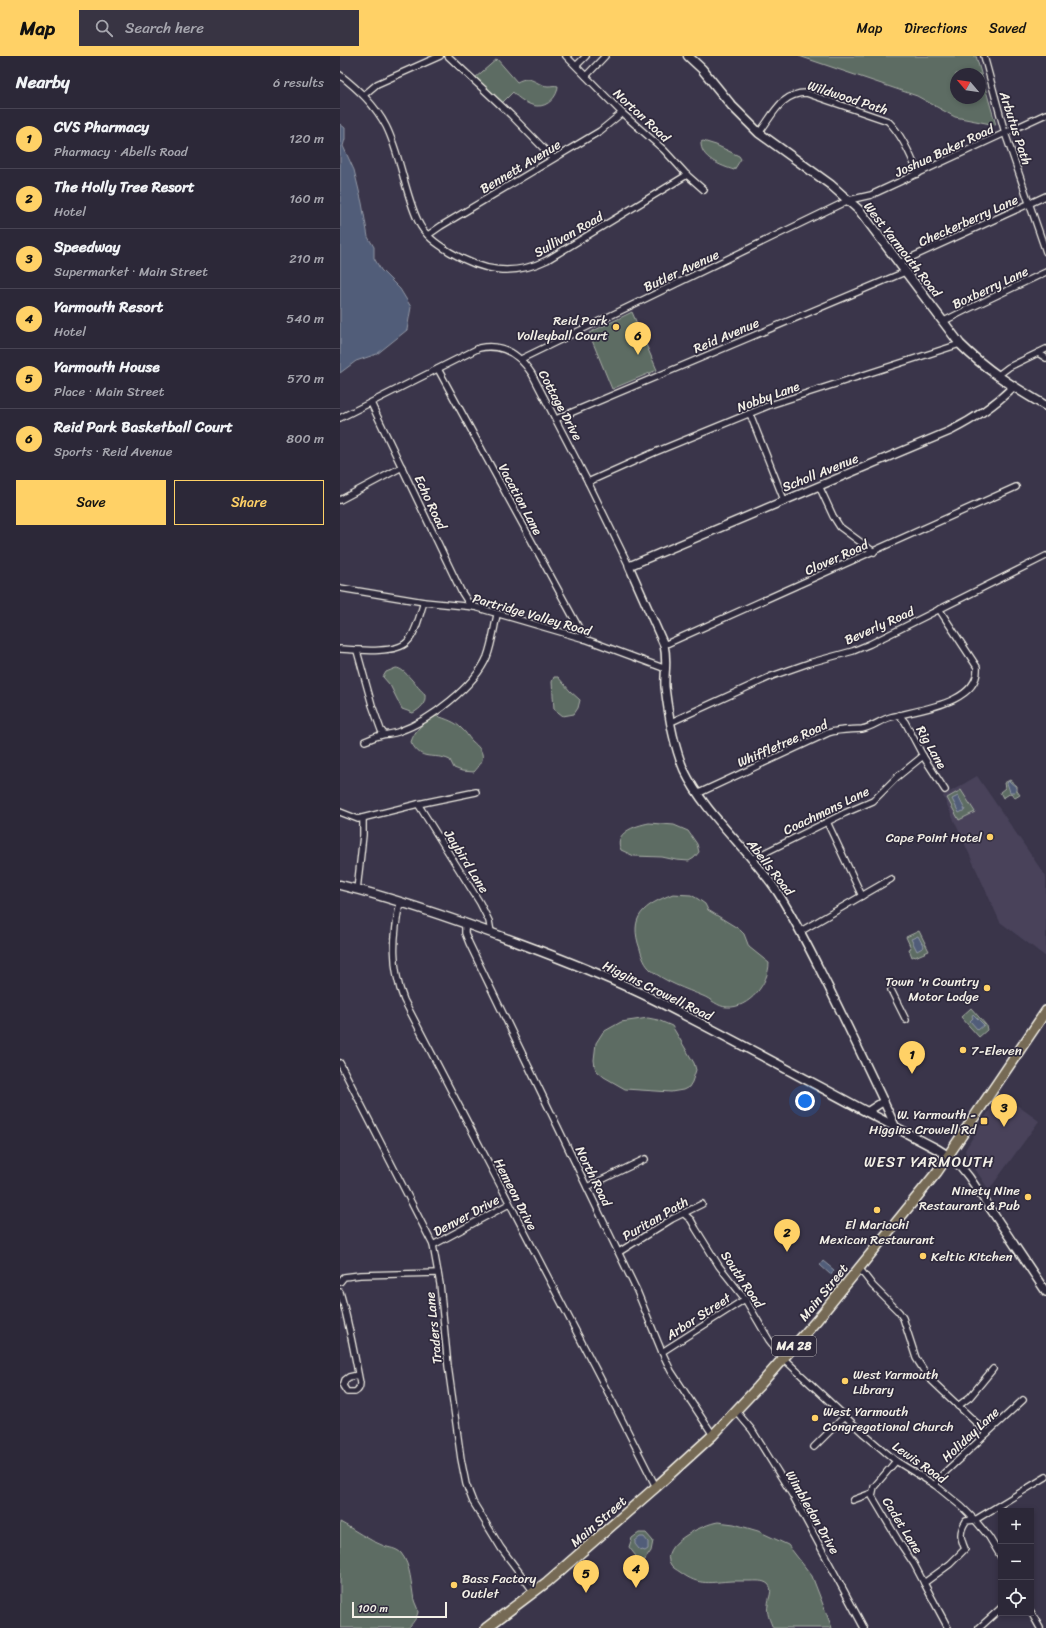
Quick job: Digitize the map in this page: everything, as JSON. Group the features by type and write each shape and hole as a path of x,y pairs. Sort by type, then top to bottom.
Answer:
{"main road":[{"name":"West Yarmouth Road","path":"688,56 702,69 732,106 759,133 826,181 849,200 872,225 905,272 944,321 960,344 997,376 1046,406"},
{"name":"Higgins Crowell Road","path":"340,885 465,923 576,965 654,1000 948,1156"},
{"name":"Main Street","path":"486,1628 534,1592 656,1487 713,1435 736,1411 817,1320 948,1156 1046,1012"}],"street":[{"path":"364,95 377,84 440,56"},
{"path":"448,56 511,115 553,158"},
{"name":"Norton Road","path":"566,56 577,65 622,113 664,150 687,176 704,190"},
{"path":"577,65 586,56"},
{"path":"586,76 605,56"},
{"name":"Arbutus Path","path":"984,56 1005,133 1046,252"},
{"name":"Sullivan Road","path":"340,75 364,95 378,112 392,140 418,221 424,231 439,245 468,262 480,267 506,271 534,267 687,176"},
{"name":"Wildwood Path","path":"759,133 786,98 794,94 806,93 888,121 894,126 910,153 918,174"},
{"name":"Bennett Avenue","path":"428,235 553,158 600,131 622,113"},
{"name":"Joshua Baker Road","path":"849,200 871,195 1046,114"},
{"name":"Checkerberry Lane","path":"899,263 1046,196"},
{"name":"Butler Avenue","path":"521,359 849,200"},
{"name":"Reid Avenue","path":"556,419 905,272"},
{"name":"Boxberry Lane","path":"944,321 1046,272"},
{"name":"Nobby Lane","path":"588,482 646,456 750,414 830,385 960,344"},
{"name":"Cottage Drive","path":"340,418 472,351 493,346 505,349 521,359 532,374 588,482 629,566 664,645"},
{"path":"997,376 1008,367 1046,349"},
{"path":"1038,353 1046,358"},
{"name":"Vacation Lane","path":"438,369 585,640"},
{"name":"Scholl Avenue","path":"629,566 950,431 972,420 998,402 1013,387"},
{"name":"Echo Road","path":"371,403 461,591 468,602 475,607"},
{"path":"750,414 784,500"},
{"path":"340,500 402,466"},
{"path":"819,486 833,516 840,527 874,552"},
{"name":"Clover Road","path":"664,645 1016,487"},
{"name":"Beverly Road","path":"671,722 772,676 809,663 853,651 870,644 1046,556"},
{"name":"Partridge Valley Road","path":"340,588 424,602 475,607 497,615 532,623 585,640 666,670"},
{"path":"340,649 357,650 399,648 407,643 417,623 424,602"},
{"name":"Whiffletree Road","path":"699,793 828,733 875,725 887,718 944,704 968,689 976,677 977,667 939,609"},
{"path":"365,741 384,734 399,732 427,718 466,687 476,677 487,656 497,615"},
{"name":"Abells Road","path":"664,645 666,655 665,686 671,722 684,769 724,828 772,884 801,931 868,1067 896,1128"},
{"path":"357,650 372,704 381,730 384,734"},
{"name":"Rig Lane","path":"899,715 905,722 923,756 945,790"},
{"name":"Coachmans Lane","path":"752,859 873,801 897,777 923,756"},
{"path":"340,812 358,819 418,804 476,792"},
{"name":"Jaybird Lane","path":"418,804 480,903 489,922 491,932"},
{"path":"357,890 363,835 363,818"},
{"path":"827,822 862,896"},
{"path":"801,931 891,879"},
{"name":"Hemeon Drive","path":"400,902 396,922 394,963 399,987 409,1011 656,1487"},
{"name":"North Road","path":"465,923 465,933 469,943 619,1252 671,1371 713,1435"},
{"path":"891,990 906,1020"},
{"name":"Traders Lane","path":"340,1063 433,1245 438,1273 448,1366 466,1484 473,1502 501,1548 534,1592"},
{"path":"867,1112 884,1101"},
{"path":"948,1156 961,1167 969,1177 1046,1292"},
{"path":"587,1187 645,1159"},
{"name":"Denver Drive","path":"433,1245 509,1204"},
{"name":"Puritan Path","path":"619,1252 702,1204"},
{"name":"South Road","path":"683,1214 691,1220 719,1266 745,1299 769,1340 784,1358"},
{"path":"859,1268 873,1286 903,1318 919,1365 928,1377 987,1433"},
{"path":"340,1282 344,1277 360,1275 438,1273"},
{"path":"340,1292 348,1323 358,1375"},
{"name":"Arbor Street","path":"662,1352 745,1299"},
{"name":"Lewis Road","path":"784,1358 845,1416 896,1460 935,1485 975,1520 989,1537 998,1553"},
{"path":"958,1406 970,1397 994,1369"},
{"name":"Holiday Lane","path":"935,1485 942,1475 1023,1400"},
{"name":"Wimbledon Drive","path":"736,1411 752,1430 793,1496 864,1628"},
{"path":"814,1447 845,1416"},
{"name":"Cadet Lane","path":"896,1460 874,1487 872,1496 914,1564 948,1628"},
{"path":"924,1584 950,1564 965,1549 960,1537 961,1529 966,1521 975,1520 1046,1477"},
{"path":"854,1500 872,1493"},
{"path":"979,1628 998,1611"},
{"path":"1033,1616 1040,1628"}],"shaded area":[{"name":"Cape Point Hotel","path":"977,776 1046,877 1046,957 1000,922 943,796"},
{"path":"1000,1093 1039,1121 989,1190 966,1155 965,1150"}],"green space":[{"path":"799,56 976,56 979,68 950,68 950,104 986,104 986,90 996,125 955,117 917,96"},
{"path":"497,59 517,82 530,79 548,86 558,86 558,90 552,100 541,106 531,105 517,97 513,92 500,105 475,78"},
{"path":"703,141 716,145 739,156 741,159 734,170 718,164 708,157 702,148 701,142"},
{"path":"632,312 657,370 612,389 589,333"},
{"path":"396,668 403,671 425,694 425,700 422,705 413,713 402,709 390,685 383,677 386,672"},
{"path":"554,677 558,677 580,700 578,708 574,714 563,716 554,709 552,682"},
{"path":"437,716 457,724 482,752 481,763 474,772 462,771 454,768 450,760 419,753 411,742 415,734 425,722"},
{"path":"1010,780 1017,786 1017,791 1020,795 1015,798 1011,793 1003,798 1000,792 1005,788 1004,783"},
{"path":"961,790 975,812 959,820 947,798"},
{"path":"649,823 674,825 688,831 697,844 699,852 689,861 662,857 634,856 621,850 619,844 620,839 626,831"},
{"path":"673,894 691,895 705,904 708,910 739,929 744,934 749,947 769,963 766,979 762,986 743,1004 735,1007 721,1006 706,997 663,978 647,966 637,938 636,928 638,920 641,913 647,908 663,898"},
{"path":"919,931 929,951 912,957 909,949 911,948 906,937"},
{"path":"971,1008 986,1025 987,1030 979,1037 961,1017"},
{"path":"648,1018 658,1020 672,1026 694,1063 696,1070 689,1087 683,1090 671,1092 625,1089 604,1077 597,1071 594,1060 596,1043 603,1032 621,1022"},
{"path":"340,1522 372,1541 397,1550 401,1553 409,1569 414,1600 418,1609 413,1623 408,1628 340,1628"},
{"path":"718,1522 734,1524 758,1531 788,1545 812,1576 832,1628 773,1628 768,1611 768,1602 771,1589 768,1584 762,1581 699,1582 687,1577 671,1565 668,1557 670,1550 676,1543 693,1531"},
{"path":"639,1533 646,1533 653,1541 651,1551 642,1564 629,1547 632,1538"}],"water":[{"path":"340,124 345,128 345,139 343,146 354,170 368,237 374,247 374,258 381,270 400,289 411,307 407,330 377,354 356,361 340,373"},
{"path":"1009,781 1016,787 1014,792 1010,792 1007,783"},
{"path":"958,796 965,810 959,813 952,799"},
{"path":"918,936 924,947 917,951 911,939"},
{"path":"973,1014 984,1025 978,1030 970,1021 973,1018"},
{"path":"823,1261 834,1270 831,1275 820,1265"},
{"path":"640,1537 644,1537 648,1542 648,1549 645,1551 639,1549 635,1544 635,1541"}],"place":[{"name":"Reid Park Volleyball Court","path":"616,327"},
{"name":"Reid Park Basketball Court","path":"638,355"},
{"name":"Cape Point Hotel","path":"990,837"},
{"name":"Town 'n Country Motor Lodge","path":"987,988"},
{"name":"7-Eleven","path":"963,1050"},
{"name":"CVS Pharmacy","path":"912,1074"},
{"name":"W. Yarmouth - Higgins Crowell Rd","path":"984,1121"},
{"name":"Speedway","path":"1004,1127"},
{"name":"Ninety Nine Restaurant & Pub","path":"1028,1197"},
{"name":"El Mariachi Mexican Restaurant","path":"877,1210"},
{"name":"The Holly Tree Resort","path":"787,1252"},
{"name":"Keltic Kitchen","path":"923,1256"},
{"name":"West Yarmouth Library","path":"845,1381"},
{"name":"West Yarmouth Congregational Church","path":"815,1418"},
{"name":"Bass Factory Outlet","path":"454,1585"},
{"name":"Yarmouth Resort","path":"636,1588"},
{"name":"Yarmouth House","path":"586,1593"}],"district":[{"name":"WEST YARMOUTH","path":"929,1162"}]}
